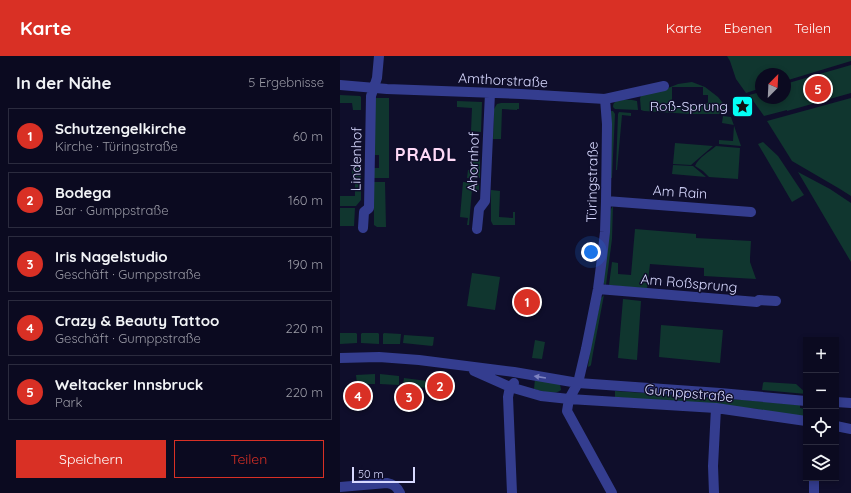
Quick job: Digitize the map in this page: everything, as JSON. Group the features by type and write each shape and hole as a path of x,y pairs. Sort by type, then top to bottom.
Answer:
{"street":[{"name":"Lindenhof","path":"363,228 364,212 369,208 371,96 377,78 379,56"},
{"name":"Amthorstraße","path":"340,85 387,89 605,99 664,86"},
{"name":"Ahornhof","path":"477,229 479,209 485,202 490,93"},
{"name":"Türingstraße","path":"578,383 598,289 605,232 605,99"},
{"name":"Am Rain","path":"606,201 751,212"},
{"name":"Am Roßsprung","path":"598,289 757,302 759,300 776,301"},
{"name":"Gumppstraße","path":"340,358 396,358 464,366 578,383 803,400"},
{"name":"Gumppstraße","path":"464,366 510,387 541,396 716,408 803,421"},
{"path":"512,493 508,399 510,387 522,374"},
{"path":"578,383 569,399 567,411 612,493"},
{"name":"Gumppstraße","path":"569,399 588,396 611,386"},
{"path":"839,402 851,403"},
{"path":"714,493 713,466 716,408"},
{"path":"839,427 851,429"},
{"path":"814,481 814,493"},
{"path":"340,487 388,483 394,485 400,493"}],"green space":[{"path":"727,56 851,56 851,61 791,79 791,68 755,68 755,90 746,93 736,79"},
{"path":"851,65 851,93 764,116 755,104 791,104 791,82"},
{"path":"692,82 705,87 718,97 726,107 726,114 692,114 693,105 703,106 703,104 708,103 708,95 703,95 703,87 672,87 672,105 690,105 690,114 641,110 641,95 678,84"},
{"path":"755,94 755,103 749,95"},
{"path":"340,95 360,96 361,110 353,110 352,103 340,103"},
{"path":"376,98 389,98 389,178 374,178 374,168 379,168 379,155 374,155"},
{"path":"851,98 851,196 792,161 767,121"},
{"path":"457,101 482,102 481,132 471,131 472,108 457,107"},
{"path":"617,101 637,101 638,110 615,109 613,107"},
{"path":"519,103 519,109 502,109 501,139 493,139 494,109 497,104"},
{"path":"611,111 615,114 612,178 610,178"},
{"path":"619,112 631,113 631,116 622,115 616,170 618,114"},
{"path":"723,116 731,117 734,125 722,123"},
{"path":"734,126 741,146 719,144 719,140 733,141"},
{"path":"763,142 778,156 804,195 792,202 758,144"},
{"path":"675,143 713,146 691,165 673,164"},
{"path":"716,146 740,148 738,179 709,177 695,166 702,157"},
{"path":"471,159 480,159 480,178 467,178 468,170 470,170"},
{"path":"673,165 693,166 706,177 672,174"},
{"path":"352,168 361,168 361,200 356,206 340,206 340,196 355,196 355,183 352,182"},
{"path":"798,172 830,189 851,203 851,262"},
{"path":"374,182 385,182 386,227 377,227 374,225"},
{"path":"463,182 479,183 479,190 472,189 469,225 467,225 468,218 460,217"},
{"path":"491,190 500,191 499,217 513,218 513,212 515,212 515,225 493,225 491,221"},
{"path":"613,206 612,239 606,285 603,283 610,212"},
{"path":"340,208 355,208 354,226 340,226"},
{"path":"635,229 696,234 696,238 751,241 750,262 756,279 704,276 704,268 650,264 647,289 609,285 612,262 618,263 618,274 631,275"},
{"path":"472,273 500,277 495,310 467,306"},
{"path":"604,295 591,365 588,367 601,298"},
{"path":"623,299 641,301 637,360 618,358"},
{"path":"661,325 723,330 720,363 659,357"},
{"path":"340,333 356,333 357,343 340,344"},
{"path":"362,333 378,333 379,344 361,343"},
{"path":"384,333 401,334 400,344 383,344"},
{"path":"404,335 434,337 433,345 403,343"},
{"path":"535,340 545,342 542,359 532,358"},
{"path":"375,374 375,384 357,384 356,375"},
{"path":"380,374 399,376 399,385 380,384"},
{"path":"404,378 427,381 426,388 403,385"},
{"path":"535,379 560,384 561,390 551,393 534,389"},
{"path":"763,383 796,384 803,390 803,394 762,390"},
{"path":"615,391 800,405 800,408 803,408 803,417 761,411 758,409 615,397"}],"place":[{"name":"Weltacker Innsbruck","path":"818,89"},
{"name":"Roß-Sprung","path":"743,106"},
{"name":"Schutzengelkirche","path":"527,302"},
{"name":"Bodega","path":"440,386"},
{"name":"Crazy & Beauty Tattoo","path":"358,396"},
{"name":"Iris Nagelstudio","path":"409,397"}],"district":[{"name":"PRADL","path":"426,155"}]}
